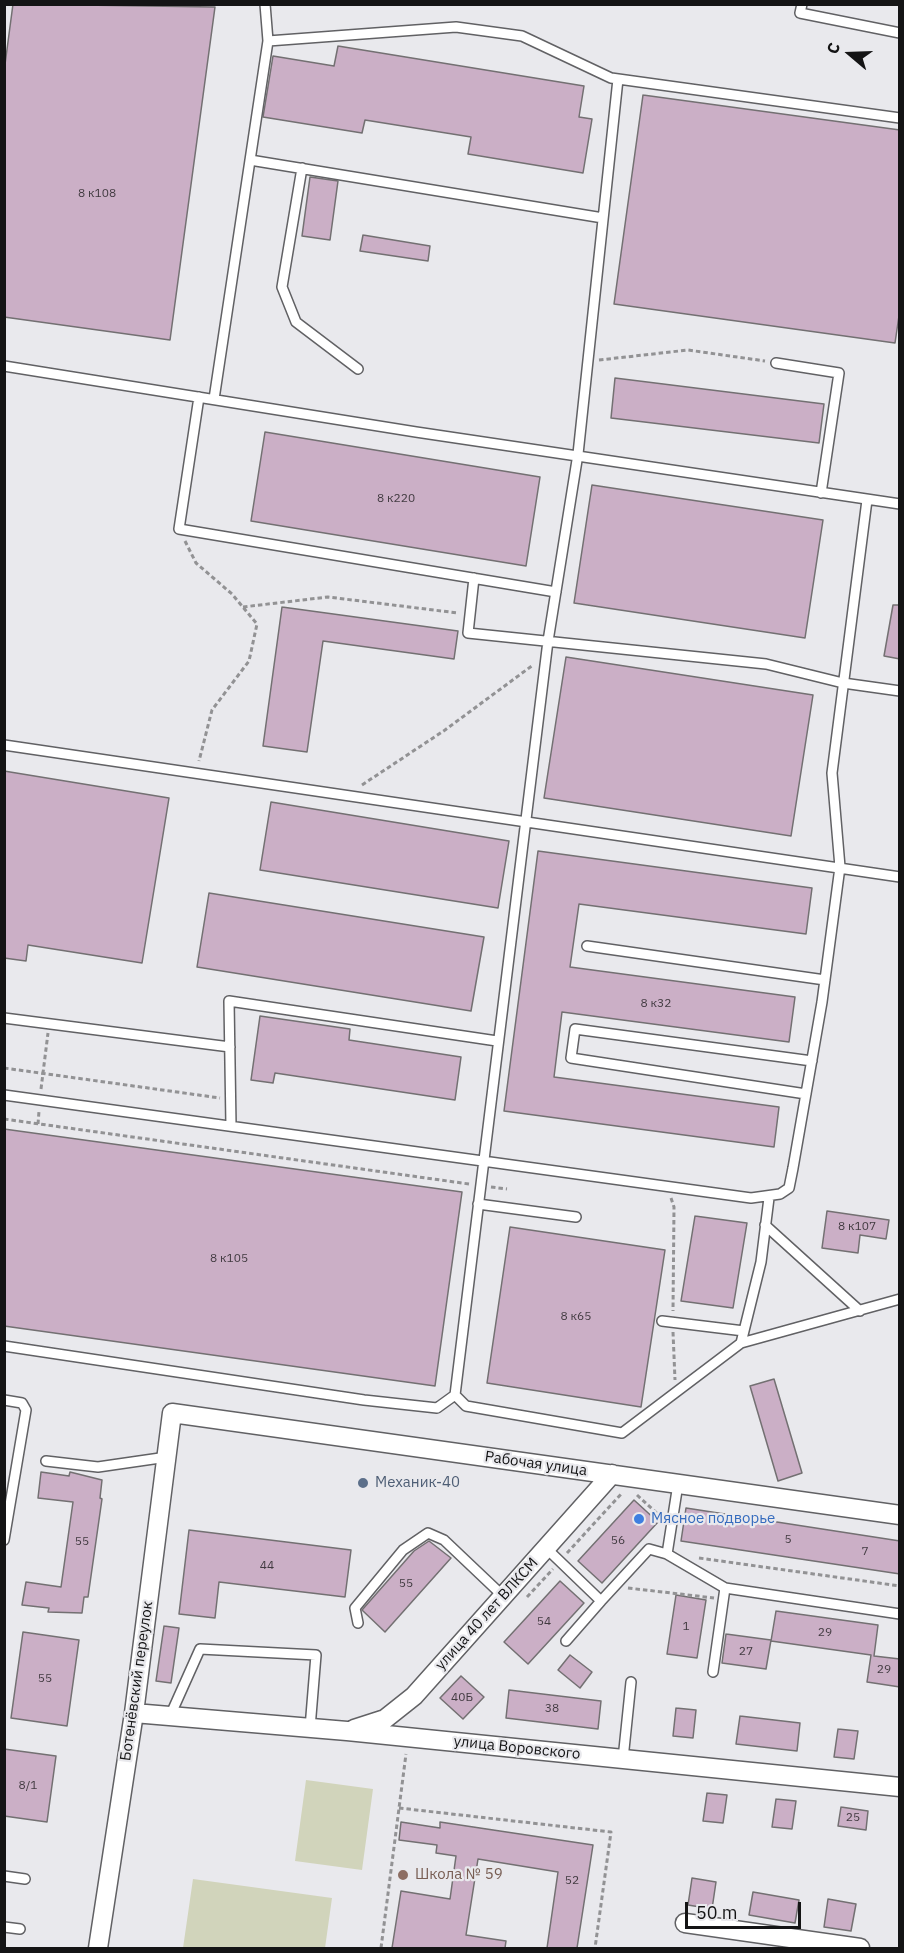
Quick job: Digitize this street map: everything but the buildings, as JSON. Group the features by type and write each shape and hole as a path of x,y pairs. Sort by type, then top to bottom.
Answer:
{"street":[{"name":"Ботенёвский переулок","path":"98,1948 134,1713 172,1413"},
{"name":"Рабочая улица","path":"172,1413 900,1515"},
{"name":"улица 40 лет ВЛКСМ","path":"347,1731 385,1719 414,1696 612,1474"},
{"name":"улица Воровского","path":"134,1713 347,1731 900,1786"},
{"path":"685,1923 860,1948"}],"lane":[{"path":"214,399 268,41 265,4"},
{"path":"802,4 800,13 900,33"},
{"path":"268,41 456,27 522,36 618,80 900,118"},
{"path":"4,1346 364,1400 437,1408 455,1395 546,656 578,454 618,80"},
{"path":"250,159 603,218"},
{"path":"302,168 282,287 296,322 357,369"},
{"path":"776,363 839,373 821,493"},
{"path":"4,366 900,504"},
{"path":"199,397 179,529 556,592"},
{"path":"4,1095 751,1198 769,1198 789,1188 825,980 840,867 832,773 867,500"},
{"path":"474,578 468,633 766,664 843,683 900,691"},
{"path":"4,745 900,877"},
{"path":"586,946 825,980"},
{"path":"236,1126 231,1099 229,1001 497,1041"},
{"path":"4,1018 230,1047"},
{"path":"806,1094 571,1058 575,1029 812,1061"},
{"path":"741,1343 761,1262 769,1198"},
{"path":"478,1204 576,1217"},
{"path":"765,1225 860,1311"},
{"path":"455,1395 466,1406 622,1433 741,1343 900,1299"},
{"path":"662,1321 744,1331"},
{"path":"4,1400 22,1402 26,1410 4,1540"},
{"path":"46,1461 98,1467 166,1457"},
{"path":"668,1554 678,1484"},
{"path":"358,1623 355,1608 403,1550 428,1533 444,1540 503,1596"},
{"path":"546,1548 601,1600"},
{"path":"566,1641 649,1550 668,1554 725,1588 900,1614"},
{"path":"713,1672 725,1588"},
{"path":"171,1716 200,1648 316,1655 310,1728"},
{"path":"623,1759 631,1682"},
{"path":"4,1876 25,1879"},
{"path":"4,1927 20,1929"}],"path":[{"path":"588,362 688,350 776,363"},
{"path":"179,529 196,563 243,607 257,624 249,661 212,710 196,774"},
{"path":"243,607 328,597 470,614"},
{"path":"362,785 445,730 546,656"},
{"path":"38,1124 49,1024"},
{"path":"4,1068 231,1099"},
{"path":"4,1119 507,1189"},
{"path":"236,1126 239,1152"},
{"path":"668,1186 674,1207 673,1322 676,1393"},
{"path":"521,1603 628,1486"},
{"path":"636,1494 668,1523"},
{"path":"668,1554 900,1586"},
{"path":"614,1587 724,1599"},
{"path":"381,1948 408,1737"},
{"path":"399,1808 611,1832 595,1948"}],"green space":[{"path":"306,1780 373,1789 362,1870 295,1861"},
{"path":"193,1879 332,1898 325,1948 183,1948"}],"place":[{"name":"Механик-40","path":"363,1483"},
{"name":"Мясное подворье","path":"639,1519"},
{"name":"Школа № 59","path":"403,1875"}]}
